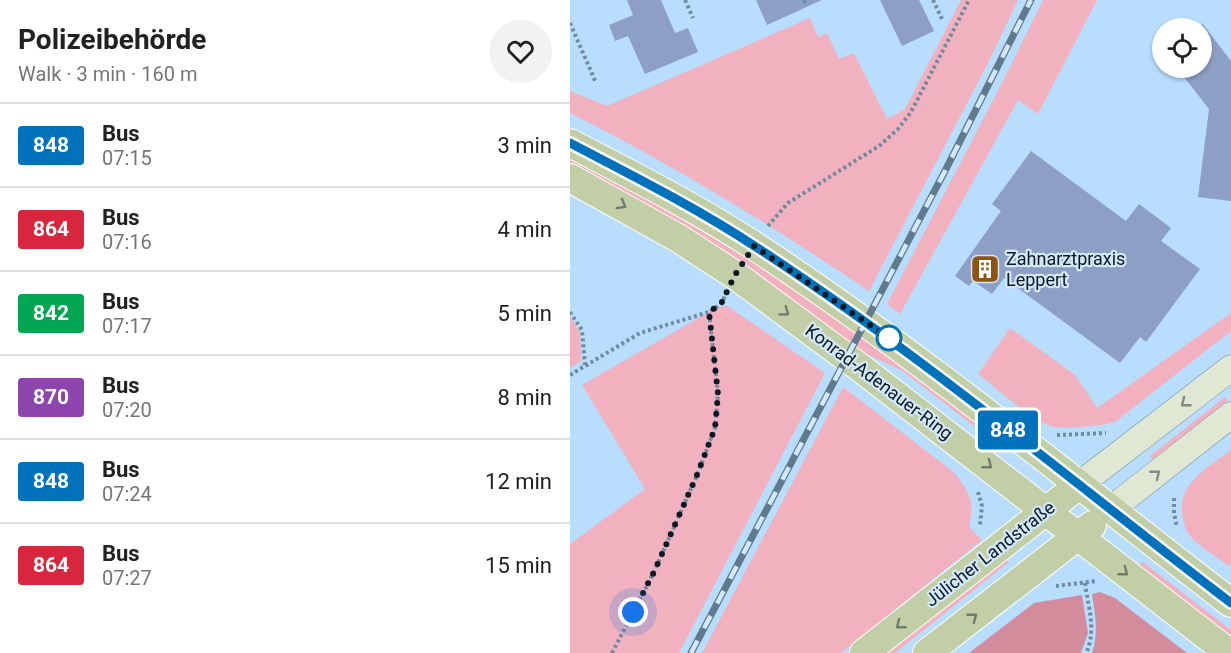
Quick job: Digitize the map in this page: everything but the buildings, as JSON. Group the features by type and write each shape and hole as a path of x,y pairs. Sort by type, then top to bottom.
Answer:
{"main road":[{"path":"570,143 694,210 754,246 887,337 1231,603"},
{"name":"Konrad-Adenauer-Ring","path":"570,178 678,238 735,275 858,366 1229,653"},
{"name":"Jülicher Landstraße","path":"864,653 1231,368"},
{"path":"927,653 1231,416"}],"path":[{"path":"685,0 693,18"},
{"path":"933,0 943,21"},
{"path":"754,246 779,211 788,203 879,146 898,129 911,112 967,2"},
{"path":"570,23 596,83"},
{"path":"570,375 640,333 709,312 721,304 735,275"},
{"path":"570,312 582,330 585,365"},
{"path":"612,653 654,572 715,428 718,394 709,312"},
{"path":"1174,498 1177,527"},
{"path":"1085,583 1092,624 1092,635 1086,653"}],"shaded area":[{"path":"961,0 1018,0 988,63 869,291 722,197 570,113 570,91 607,106 810,18 818,37 827,33 839,59 854,53 887,119 905,109"},
{"path":"1043,0 1097,0 1038,114 1018,100 900,314 887,304"},
{"path":"570,156 742,252 847,323 1012,449 1008,452 901,370 860,351 738,261 650,206 570,163"},
{"path":"726,305 825,373 679,653 570,653 570,544 645,489 582,385 707,313"},
{"path":"1231,313 1231,331 1115,422 1073,428 1050,426 1023,410 978,374 1010,328 1075,375 1097,408"},
{"path":"570,317 580,331 581,361 570,368"},
{"path":"843,387 955,473 970,498 969,527 982,540 841,653 702,653"},
{"path":"1225,397 1228,401 1153,460 1150,456"},
{"path":"1231,450 1231,562 1228,566 1191,537 1185,525 1182,501 1191,483 1205,469"},
{"path":"1004,558 1009,562 895,653 882,653"},
{"path":"1143,562 1231,630 1231,638 1138,566"},
{"path":"1100,592 1115,598 1187,653 1092,653 1096,631 1092,594"},
{"path":"1082,595 1088,633 1081,653 969,653 1034,603"}],"railway":[{"path":"691,653 945,171 1031,0"}],"bus line":[{"name":"848","path":"570,143 694,210 754,246 887,337 1231,603"}],"place":[{"name":"Zahnarztpraxis Leppert","path":"985,269"}],"route":[{"path":"633,612 654,572 715,428 718,394 709,312 721,304 735,275 754,246 889,338"}]}
